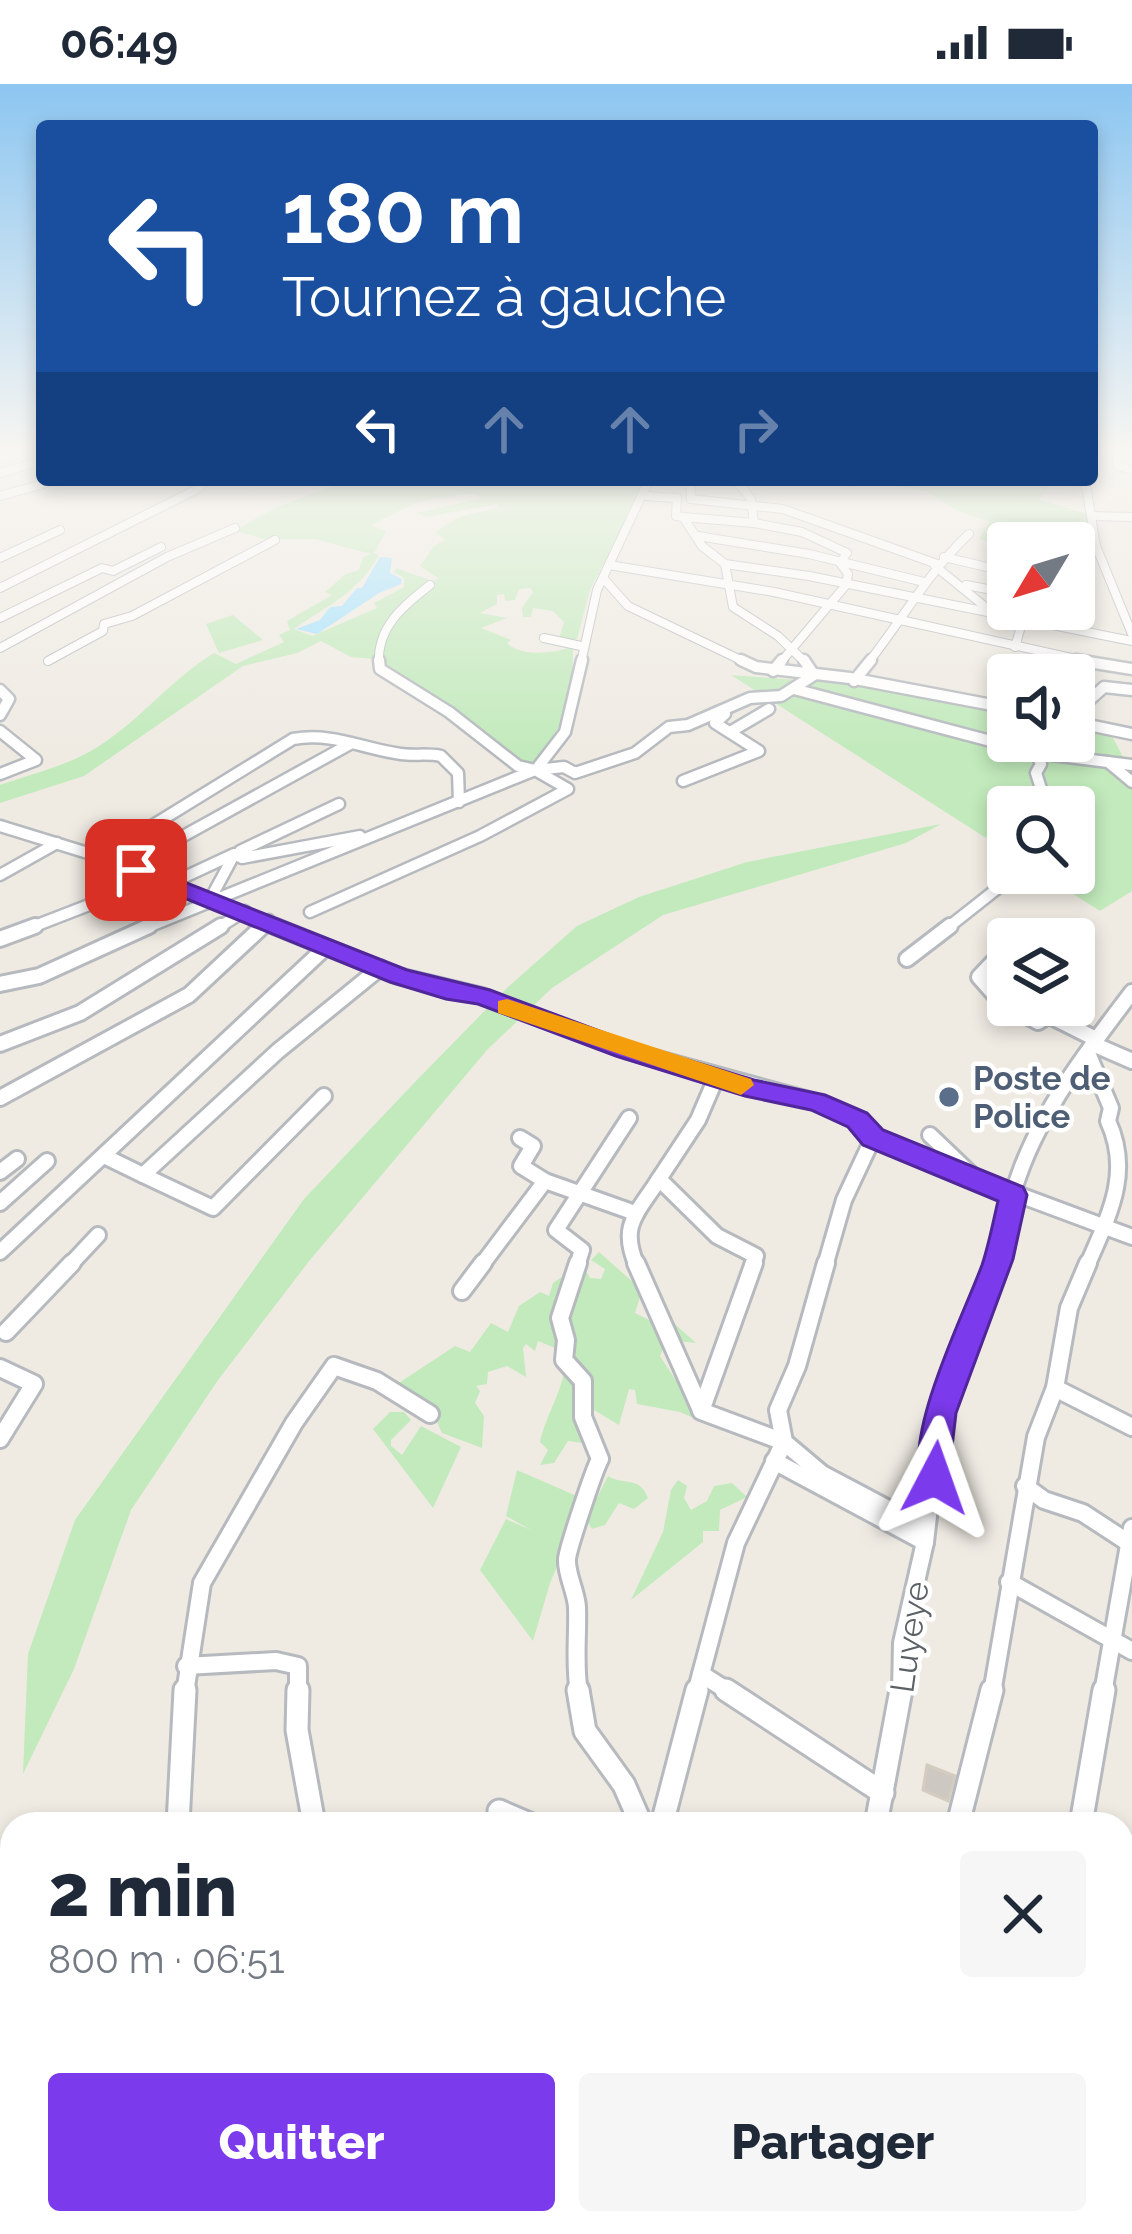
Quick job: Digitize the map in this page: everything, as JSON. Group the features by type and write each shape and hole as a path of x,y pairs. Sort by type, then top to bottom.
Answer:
{"street":[{"path":"0,588 66,552"},
{"path":"0,618 102,568 113,571 150,552"},
{"path":"0,648 178,552"},
{"path":"48,661 103,631 104,624 132,616 252,552"},
{"path":"536,769 568,727 596,590 616,552"},
{"path":"709,552 726,568 774,592"},
{"path":"784,552 987,589"},
{"path":"840,563 847,552"},
{"path":"910,552 987,569"},
{"path":"854,680 949,552"},
{"path":"1075,630 1132,638 1098,552"},
{"path":"938,562 987,608"},
{"path":"773,671 846,585 848,574 840,563"},
{"path":"609,565 774,592 1132,669"},
{"path":"726,568 846,585 987,616"},
{"path":"726,568 734,607 777,631 780,641 814,674"},
{"path":"604,579 633,610 749,664 987,704"},
{"path":"310,912 568,792 536,769 504,758 449,712 380,669 379,652 394,613 430,585"},
{"path":"1015,647 1022,630"},
{"path":"544,638 581,646"},
{"path":"0,984 39,976 213,898 296,870 536,769 564,767 575,772 623,758 666,728 794,689 814,674"},
{"path":"1095,695 1104,687 1132,690"},
{"path":"794,689 987,740"},
{"path":"0,690 5,700 0,715"},
{"path":"682,781 759,751 714,721 737,705"},
{"path":"730,732 769,709"},
{"path":"1095,726 1132,734"},
{"path":"0,731 35,760 0,774"},
{"path":"103,856 293,739 308,735 442,756 454,766 462,783 459,802"},
{"path":"129,866 350,744"},
{"path":"1095,760 1132,765"},
{"path":"1107,761 1132,782"},
{"path":"213,898 234,854 339,804"},
{"path":"0,826 172,881 325,948 446,991 482,996 625,1050 716,1078 816,1102 857,1120 873,1138 983,1185 1132,1237"},
{"path":"172,881 222,852 242,858 337,837 372,835"},
{"path":"0,875 57,844"},
{"path":"0,939 120,892 144,873"},
{"path":"907,959 991,894"},
{"path":"0,1044 95,1004 245,911"},
{"path":"0,1098 189,995 269,920"},
{"path":"0,1252 325,948"},
{"path":"143,1174 278,1051 380,968"},
{"name":"Luyeye","path":"879,1812 901,1700 902,1643 925,1536 940,1413 999,1259 1013,1195 1036,1135 1129,1004"},
{"path":"1072,1026 1095,1046 1132,1061"},
{"path":"1095,1046 1132,1043"},
{"path":"961,1812 987,1721 1025,1486 1036,1437 1055,1388 1069,1308 1127,1172 1121,1140 1108,1121 1111,1108 1095,1046"},
{"path":"716,1078 698,1120 635,1213 626,1241 701,1410 784,1442 822,1474 925,1536"},
{"path":"106,1157 213,1208 324,1096"},
{"path":"628,1118 556,1230 580,1246 582,1256 569,1282 560,1326 566,1340 564,1360 583,1381 583,1417 600,1459 588,1483 588,1501 567,1559 577,1603 574,1664 585,1731 624,1785 636,1812"},
{"path":"930,1135 983,1185"},
{"path":"520,1138 533,1146 520,1166 545,1181 635,1213"},
{"path":"665,1812 736,1543 784,1442 778,1410 797,1366 844,1200 873,1138"},
{"path":"0,1172 17,1159"},
{"path":"0,1203 47,1161"},
{"path":"659,1179 717,1236 756,1256 701,1410"},
{"path":"462,1291 545,1181"},
{"path":"2,1332 98,1235"},
{"path":"179,1812 187,1666 204,1579 331,1367 377,1382 430,1414"},
{"path":"0,1368 34,1384 0,1439"},
{"path":"1055,1388 1132,1427"},
{"path":"774,1461 925,1536"},
{"path":"1025,1486 1044,1500 1083,1513 1131,1539 1083,1812"},
{"path":"1009,1582 1132,1651"},
{"path":"187,1666 276,1661 298,1666 297,1730 312,1812"},
{"path":"701,1674 883,1792"},
{"path":"499,1810 503,1812"}],"green space":[{"path":"365,552 379,555 361,580 294,629 312,636 377,608 374,603 404,587 396,568 432,581 439,579 420,566 430,552 609,552 590,590 577,639 559,639 564,622 553,611 533,608 531,617 523,617 522,608 533,592 530,588 519,589 515,600 505,601 504,594 497,595 497,604 480,613 507,618 481,628 511,640 507,643 520,650 547,652 573,646 565,711 530,766 518,766 388,674 374,659 351,657 321,641 297,653 243,666 84,776 0,803 0,785 89,752 214,653 236,664 284,642 279,635 290,630 287,621 332,595 325,592 346,574 359,570 363,557 371,554"},
{"path":"233,615 263,640 219,653 206,624"},
{"path":"731,675 853,684 987,710 987,762 1095,762 1095,731 1111,734 1132,774 1132,891 1100,911 1073,894 1095,894 1095,786 987,786 987,839"},
{"path":"941,824 906,843 663,915 552,988 487,1050 310,1260 218,1380 131,1510 74,1669 23,1774 28,1654 75,1520 304,1199 415,1082 508,987 577,926 639,897 747,862"},
{"path":"599,1252 642,1290 635,1313 655,1323 667,1317 696,1343 667,1340 660,1356 703,1422 637,1404 635,1390 629,1389 619,1425 589,1407 585,1428 578,1430 583,1443 568,1441 554,1463 540,1465 548,1450 540,1442 563,1375 565,1352 538,1341 535,1351 526,1344 523,1348 526,1377 507,1366 488,1372 487,1384 476,1386 480,1391 475,1403 484,1416 482,1448 442,1433 437,1422 382,1394 455,1346 470,1352 491,1323 508,1332 519,1306 540,1292 549,1296 553,1283 582,1263 590,1278 601,1279 605,1269 591,1260"},
{"path":"390,1412 404,1412 411,1420 391,1440 402,1455 421,1426 461,1447 433,1508 373,1429"},
{"path":"517,1470 586,1500 550,1583 533,1641 480,1570 506,1519 531,1530 506,1516"},
{"path":"608,1476 636,1484 648,1498 634,1509 619,1503 605,1525 592,1529 586,1520"},
{"path":"678,1480 687,1486 684,1498 691,1510 707,1501 714,1486 732,1483 747,1497 720,1510 719,1531 703,1531 703,1542 631,1600 663,1532 671,1490"}],"water":[{"path":"380,557 392,558 390,573 402,579 401,584 317,634 296,629 320,620 330,607 342,606 362,588"}],"building":[{"path":"927,1765 955,1776 948,1801 923,1790"}],"slow traffic":[{"path":"507,1007 741,1085"}],"place":[{"name":"Poste de Police","path":"949,1097"}],"route":[{"path":"136,870 398,976 482,996 625,1050 754,1089 816,1102 857,1120 873,1138 1013,1195 999,1259 940,1413 935,1478"}]}
